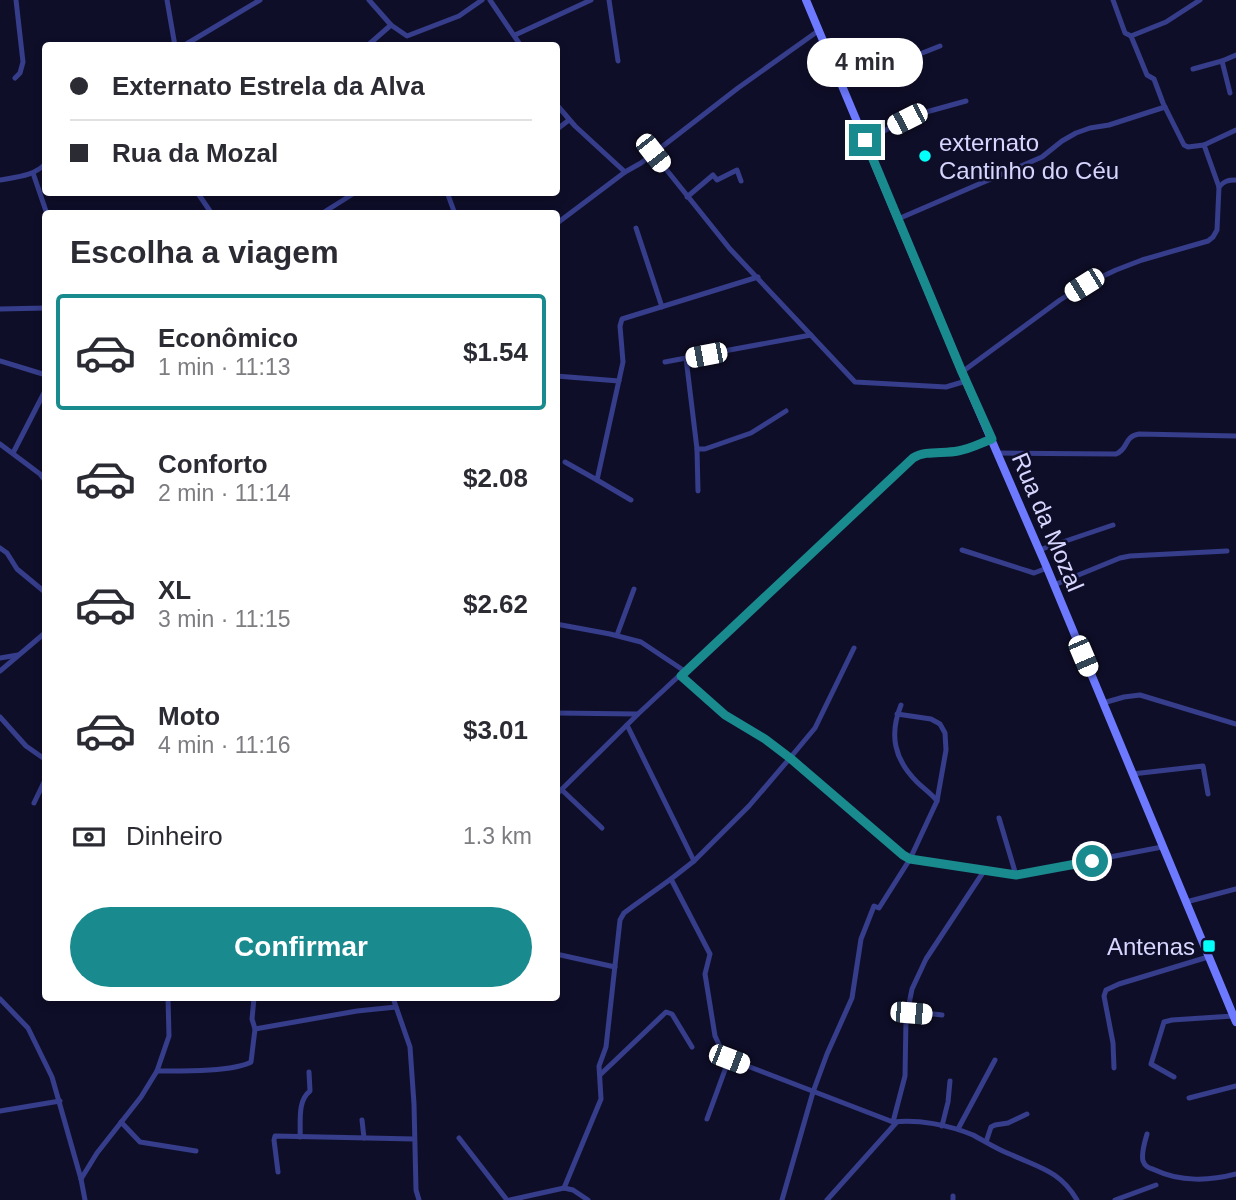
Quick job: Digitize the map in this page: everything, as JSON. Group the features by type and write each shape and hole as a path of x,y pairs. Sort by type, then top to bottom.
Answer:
{"main road":[{"name":"Rua da Mozal","path":"806,0 1235,1019"}],"street":[{"path":"15,78 20,73 23,62 16,0"},
{"path":"167,0 174,42"},
{"path":"190,42 260,0"},
{"path":"369,0 391,25 407,36 408,42"},
{"path":"407,36 460,16 482,0"},
{"path":"490,0 519,42"},
{"path":"609,0 618,61"},
{"path":"1113,0 1125,33 1131,36 1147,75 1154,79 1184,145 1203,145 1236,130"},
{"path":"1131,36 1166,22 1200,0"},
{"path":"515,35 587,1"},
{"path":"372,42 391,25"},
{"path":"560,221 818,31"},
{"path":"836,71 884,52 892,65 940,46"},
{"path":"1193,69 1236,55"},
{"path":"1222,61 1230,93"},
{"path":"865,140 919,114 966,101"},
{"path":"898,219 1042,157 1076,134 1165,107"},
{"path":"560,109 625,172"},
{"path":"560,127 569,120"},
{"path":"962,372 1084,285 1142,260 1208,241 1213,237 1217,230 1219,187 1203,145"},
{"path":"653,153 730,249 855,382 946,387 967,381"},
{"path":"0,180 33,173 42,168"},
{"path":"687,197 713,174 717,180 737,170 741,181"},
{"path":"33,173 46,210"},
{"path":"1219,187 1228,180 1236,180"},
{"path":"327,210 350,196"},
{"path":"636,228 662,307"},
{"path":"597,480 623,362 620,326 622,319 758,277"},
{"path":"0,309 42,308"},
{"path":"666,362 811,335"},
{"path":"686,358 698,491"},
{"path":"0,361 42,374"},
{"path":"560,376 619,381"},
{"path":"13,453 42,397"},
{"path":"696,449 705,449 751,433 786,411"},
{"path":"998,453 1116,454 1123,450 1132,435 1236,436"},
{"path":"602,828 562,790 638,714 913,458 919,454 963,450 992,439"},
{"path":"0,444 42,477"},
{"path":"565,462 631,499"},
{"path":"1039,550 1113,525"},
{"path":"0,548 7,553 17,569 42,590"},
{"path":"962,550 1034,573 1047,568"},
{"path":"1054,585 1130,556 1227,551"},
{"path":"617,635 634,589"},
{"path":"560,625 641,642 683,674 725,715 790,758 910,859 1016,875 1162,847"},
{"path":"0,671 42,635"},
{"path":"564,1188 601,1099 600,1066 606,1047 620,920 624,913 694,861 749,806 815,728 854,648"},
{"path":"0,658 18,655"},
{"path":"1104,704 1124,696 1140,695 1236,724"},
{"path":"901,705 893,734 897,754 912,776 937,801"},
{"path":"560,713 638,714"},
{"path":"782,1200 813,1092 852,998 861,939 874,906 879,908 910,859 937,801 946,750 940,724 931,719 897,714"},
{"path":"0,717 26,746 42,757"},
{"path":"627,725 694,861"},
{"path":"1132,774 1203,766 1208,794"},
{"path":"34,803 42,786"},
{"path":"999,818 1016,875"},
{"path":"827,1200 895,1123 905,1076 906,1012 912,989 926,959 984,871"},
{"path":"671,879 710,954 705,974 714,1027 720,1046 729,1059 895,1123 906,1121 958,1129 1056,1175 1065,1182 1077,1200"},
{"path":"1186,902 1236,889"},
{"path":"560,955 615,967"},
{"path":"1114,1068 1113,1043 1104,996 1106,990 1208,957"},
{"path":"0,999 28,1028 52,1077 85,1200"},
{"path":"81,1179 157,1071 169,1036 168,1001"},
{"path":"157,1071 243,1067 251,1062 255,1030 252,1019 254,1001"},
{"path":"394,1001 410,1047 416,1190 419,1200"},
{"path":"255,1030 357,1011 396,1007"},
{"path":"601,1074 666,1012 672,1014 692,1047"},
{"path":"906,1012 942,1015"},
{"path":"1174,1077 1151,1064 1164,1022 1235,1019"},
{"path":"707,1119 729,1059"},
{"path":"958,1129 995,1060"},
{"path":"300,1137 301,1102 303,1096 310,1091 309,1072"},
{"path":"942,1126 950,1081"},
{"path":"1189,1098 1236,1086"},
{"path":"0,1111 60,1101"},
{"path":"986,1142 991,1128 995,1125 1027,1114"},
{"path":"362,1120 364,1138"},
{"path":"121,1122 141,1142 195,1151"},
{"path":"1147,1134 1143,1160 1146,1166 1153,1170 1188,1179 1236,1174"},
{"path":"278,1172 274,1138 414,1139"},
{"path":"459,1138 509,1200 564,1188 573,1189 588,1200"},
{"path":"1115,1200 1156,1185"}],"place":[{"name":"externato Cantinho do Céu","path":"925,156"},
{"name":"Antenas","path":"1209,946"}],"route":[{"path":"865,140 992,439 963,450 919,454 913,458 681,676 725,715 790,758 910,859 1016,875 1092,861"}]}
